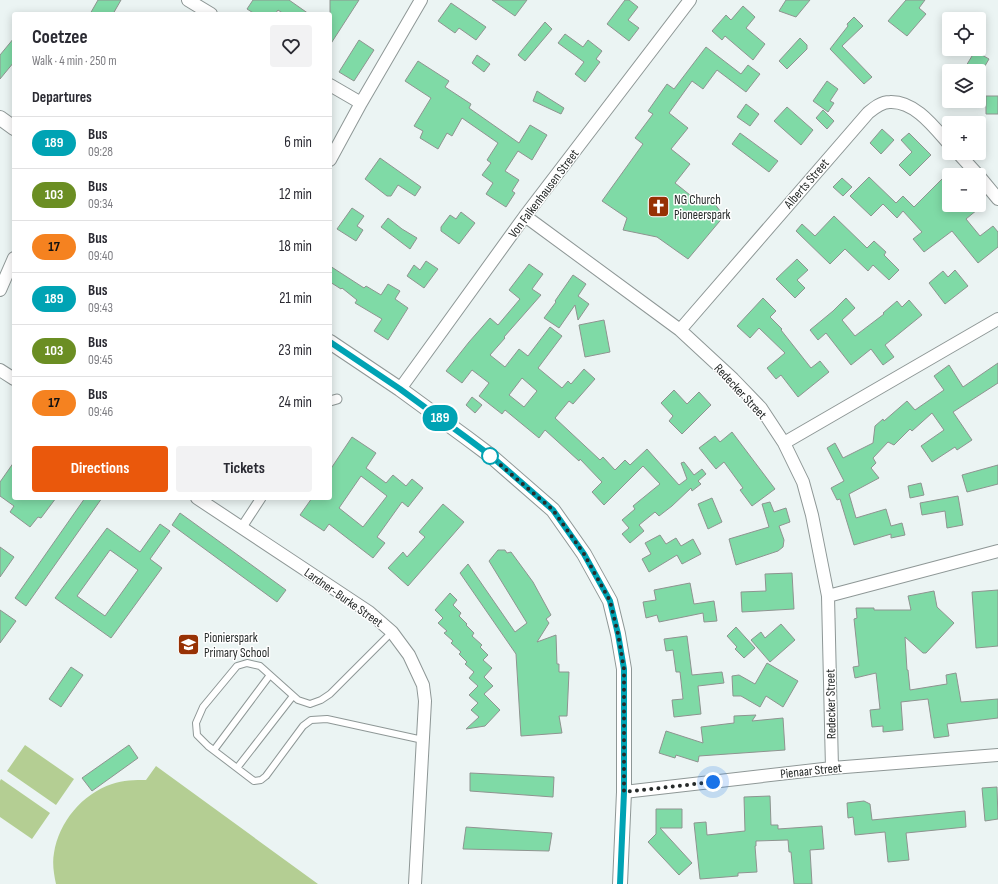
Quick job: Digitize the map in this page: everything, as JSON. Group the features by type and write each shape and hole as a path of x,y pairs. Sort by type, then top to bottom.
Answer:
{"street":[{"path":"332,156 421,0"},
{"name":"Von Falkenhausen Street","path":"400,389 525,216 690,0"},
{"path":"190,1 209,12"},
{"path":"332,86 361,103"},
{"name":"Alberts Street","path":"680,330 868,113 881,104 890,102 907,105 924,117 942,136"},
{"path":"0,118 12,127"},
{"path":"965,160 972,168"},
{"path":"986,184 998,199"},
{"name":"Redecker Street","path":"525,216 680,330 728,374 761,408 784,443 803,482 812,515 828,596 832,768"},
{"path":"0,290 12,263"},
{"path":"784,443 998,319"},
{"path":"332,343 400,389 491,456 553,510 584,554 610,601 624,669 624,792 620,884"},
{"path":"0,370 12,378"},
{"name":"Lardner-Burke Street","path":"200,500 369,612 392,632 409,655 423,685 425,701 415,884"},
{"path":"242,527 260,500"},
{"path":"828,596 998,552"},
{"name":"Pienaar Street","path":"624,792 832,768 998,754"}],"lane":[{"path":"392,632 330,694 321,700 310,704 298,700 260,666 247,663 237,666 203,707 196,723 197,735 254,781 261,780 266,776 303,726 311,720 327,719 423,740"},
{"path":"214,750 270,675"},
{"path":"237,768 293,696"}],"green space":[{"path":"25,745 74,779 56,805 7,771"},
{"path":"156,766 318,884 56,884 53,861 54,853 61,831 74,811 91,795 112,784 133,780 146,780"},
{"path":"1,779 50,813 32,839 0,817"}],"building":[{"path":"98,0 121,0 114,12 91,12"},
{"path":"253,0 289,0 306,12 281,12 278,10 276,12 252,12 247,9"},
{"path":"330,0 359,0 332,42 332,12 330,12"},
{"path":"492,0 527,0 515,16"},
{"path":"625,0 629,0 638,7 628,20 639,28 629,41 607,24"},
{"path":"786,0 810,0 796,17 779,11"},
{"path":"906,0 925,0 919,8 926,14 907,36 888,21"},
{"path":"451,3 486,27 476,40 459,28 455,33 438,21"},
{"path":"743,6 755,17 746,28 765,44 753,60 725,36 722,40 712,31 726,15 731,20"},
{"path":"854,17 863,26 842,46 872,77 864,84 830,49 848,26 847,24"},
{"path":"545,22 552,29 525,61 518,55"},
{"path":"565,34 583,47 588,40 602,51 596,59 600,62 585,82 575,74 584,62 558,43"},
{"path":"800,38 807,45 807,49 787,69 779,61"},
{"path":"12,40 12,64 0,79 0,55"},
{"path":"359,40 374,50 354,81 339,72"},
{"path":"706,47 741,74 748,65 760,74 746,92 717,70 703,89 692,81 669,113 688,128 671,149 690,164 675,183 690,195 708,198 724,216 688,259 657,237 623,230 627,218 602,201 643,144 635,138 653,114 648,111 667,84 674,89"},
{"path":"477,55 490,64 484,72 472,63"},
{"path":"972,56 984,56 989,59 986,64 967,64"},
{"path":"418,61 449,81 445,87 471,104 469,108 519,143 530,125 547,135 532,160 518,151 505,171 519,180 512,191 515,193 506,207 486,194 493,183 482,175 491,163 487,160 498,143 462,118 452,136 447,133 438,149 420,138 423,131 414,126 431,98 405,81"},
{"path":"827,81 838,89 830,101 834,103 828,112 813,101"},
{"path":"537,91 564,108 561,114 533,101"},
{"path":"986,96 998,96 998,114 986,114"},
{"path":"746,104 759,114 750,126 737,117"},
{"path":"787,107 813,130 801,145 774,121"},
{"path":"823,110 834,121 827,129 816,118"},
{"path":"882,129 894,140 881,154 870,143"},
{"path":"740,133 778,161 769,172 732,144"},
{"path":"909,133 931,155 910,176 899,165 912,152 901,140"},
{"path":"380,158 421,187 415,196 398,185 391,196 387,196 365,179"},
{"path":"869,177 896,203 903,196 914,207 942,179 942,212 974,212 966,219 980,236 993,226 998,232 998,247 978,263 952,231 924,252 913,239 922,232 903,211 897,218 883,204 871,216 850,196"},
{"path":"842,178 852,187 843,196 833,187"},
{"path":"352,208 364,216 357,226 363,230 356,241 337,229"},
{"path":"461,212 475,223 459,244 441,231 441,227 450,215 456,219"},
{"path":"834,216 867,248 874,241 886,252 884,255 899,270 889,280 873,265 868,271 845,249 830,264 796,231 802,224 815,236"},
{"path":"388,218 417,238 410,249 381,227"},
{"path":"797,259 808,270 797,280 805,288 795,298 776,279"},
{"path":"426,261 438,269 424,288 407,276 414,265 420,270"},
{"path":"529,264 543,274 532,289 541,295 490,355 505,367 519,349 528,356 550,327 562,336 538,368 562,388 568,381 571,384 584,369 595,379 573,404 569,401 555,418 600,460 603,457 615,470 625,460 630,465 647,449 679,485 687,479 681,463 684,462 694,475 702,469 706,474 698,481 701,484 692,491 691,488 659,516 655,512 639,525 644,531 630,543 622,534 629,528 622,520 635,509 633,506 660,484 643,466 604,505 592,492 602,482 580,459 579,461 545,430 539,438 505,410 502,414 479,396 489,383 472,370 462,383 446,371 490,318 498,325 520,299 509,290","holes":["522,378 537,391 524,407 509,395"]},
{"path":"332,267 364,288 366,286 381,295 388,284 400,291 395,299 408,308 388,340 374,331 382,319 355,303 357,300 342,288 341,289 332,283"},
{"path":"955,270 968,286 945,304 929,283 943,271 948,277"},
{"path":"573,275 586,284 578,296 589,304 578,320 575,305 559,328 544,318"},
{"path":"763,298 776,311 770,317 782,329 781,330 811,368 820,361 829,372 798,397 781,375 776,379 767,368 785,353 759,328 750,338 737,326"},
{"path":"846,298 855,308 842,320 855,336 884,314 883,313 897,301 902,307 909,300 922,315 885,345 894,357 883,365 871,349 851,365 826,333 818,340 810,330"},
{"path":"604,320 610,352 585,357 579,325"},
{"path":"998,363 998,383 953,412 972,440 957,450 955,447 932,462 921,446 944,430 932,413 912,431 910,429 894,445 888,442 873,458 876,463 871,468 879,478 849,494 856,518 886,509 891,526 902,523 905,535 891,538 891,534 854,545 840,499 837,500 831,488 844,481 827,448 835,443 843,458 873,443 875,426 883,419 884,421 907,401 915,410 944,390 934,376 949,365 963,387"},
{"path":"674,390 687,404 699,392 711,405 682,434 669,421 673,416 661,403"},
{"path":"472,397 482,405 475,413 466,405"},
{"path":"732,432 775,489 752,506 740,490 743,488 724,462 716,469 699,448 715,436 720,442"},
{"path":"352,437 376,453 366,468 386,483 393,475 406,486 412,479 423,488 408,507 402,502 377,537 385,543 373,558 329,524 324,531 300,515 311,500 332,500 332,467","holes":["361,476 387,496 363,527 339,508"]},
{"path":"12,465 12,500 54,500 41,518 38,517 30,527 10,512 14,506 0,496 0,482"},
{"path":"998,465 998,484 967,492 962,475"},
{"path":"921,483 924,495 910,498 908,486"},
{"path":"958,496 963,525 947,528 945,511 922,515 920,503"},
{"path":"712,498 722,522 708,529 698,504"},
{"path":"84,500 101,500 26,606 15,598"},
{"path":"770,502 774,512 786,508 790,522 779,526 784,540 783,547 778,551 736,565 729,539 769,527 762,504"},
{"path":"443,504 464,522 408,586 388,568 403,552 407,557 425,537 419,532"},
{"path":"180,513 286,590 277,602 172,525"},
{"path":"160,524 170,531 150,559 162,568 111,638 55,598 107,528 140,552","holes":["110,550 138,570 105,616 77,596"]},
{"path":"660,535 666,544 676,538 681,546 693,539 701,554 682,564 677,555 649,572 642,559 651,554 645,543"},
{"path":"0,547 14,557 0,577"},
{"path":"498,550 505,550 507,553 511,552 533,582 551,615 546,619 549,623 537,642 556,635 557,664 559,664 559,672 569,672 567,716 559,716 562,733 521,736 516,654 460,573 468,564 515,632 527,623 489,561"},
{"path":"792,573 794,609 742,612 741,592 766,591 765,574"},
{"path":"690,583 694,604 714,601 717,621 704,622 703,613 659,622 657,615 646,618 643,602 656,600 654,590"},
{"path":"998,590 998,646 976,648 972,592"},
{"path":"934,591 937,607 954,623 926,653 923,653 905,637 910,690 947,684 946,675 956,673 961,702 998,699 998,718 947,724 949,736 934,738 928,699 901,702 903,730 883,732 883,726 872,727 870,710 880,709 876,673 855,678 853,667 859,666 854,619 857,618 856,608 874,608 874,610 911,610 908,596"},
{"path":"450,593 457,600 453,605 461,613 459,616 474,633 472,636 482,645 480,647 488,655 483,660 492,668 484,677 493,686 484,694 500,710 485,726 466,729 479,717 471,710 478,703 469,695 478,686 469,678 474,672 465,664 467,662 459,654 461,652 451,643 453,641 444,633 447,631 438,623 443,618 435,610"},
{"path":"0,610 16,621 0,643"},
{"path":"781,624 795,640 770,662 751,640 761,632 765,638"},
{"path":"736,627 755,648 744,658 735,649 737,647 727,636"},
{"path":"687,636 692,675 722,672 724,683 698,686 701,714 674,717 672,700 683,699 680,672 676,672 673,650 666,651 664,639"},
{"path":"767,663 798,681 783,707 766,696 760,707 741,696 733,696 732,676 739,675 755,684"},
{"path":"71,667 83,675 61,707 49,699"},
{"path":"756,715 752,721 783,718 785,750 699,756 698,762 676,755 675,758 659,753 666,731 703,743 701,727 734,723 734,716"},
{"path":"129,745 138,758 92,791 82,778"},
{"path":"470,773 554,777 553,797 470,791"},
{"path":"997,787 998,819 985,821 982,788"},
{"path":"770,796 771,825 778,825 778,829 822,826 824,849 810,850 812,884 794,884 791,852 789,852 788,840 756,841 757,872 738,873 738,876 700,879 694,823 706,822 707,835 745,831 744,797"},
{"path":"864,801 870,804 872,820 965,811 966,827 906,833 909,860 888,862 885,832 855,835 853,817 848,818 847,803"},
{"path":"656,809 682,809 682,828 660,828 692,863 679,875 648,842 656,834"},
{"path":"466,827 552,833 549,851 463,849"}],"bus line":[{"name":"189","path":"332,343 400,389 491,456 553,510 584,554 610,601 624,669 625,697 624,792 620,884"}],"place":[{"name":"NG Church Pioneerspark","path":"658,206"},
{"name":"Pionierspark Primary School","path":"189,644"}],"route":[{"path":"490,456 553,510 584,554 610,601 624,669 624,792 713,782"}]}
